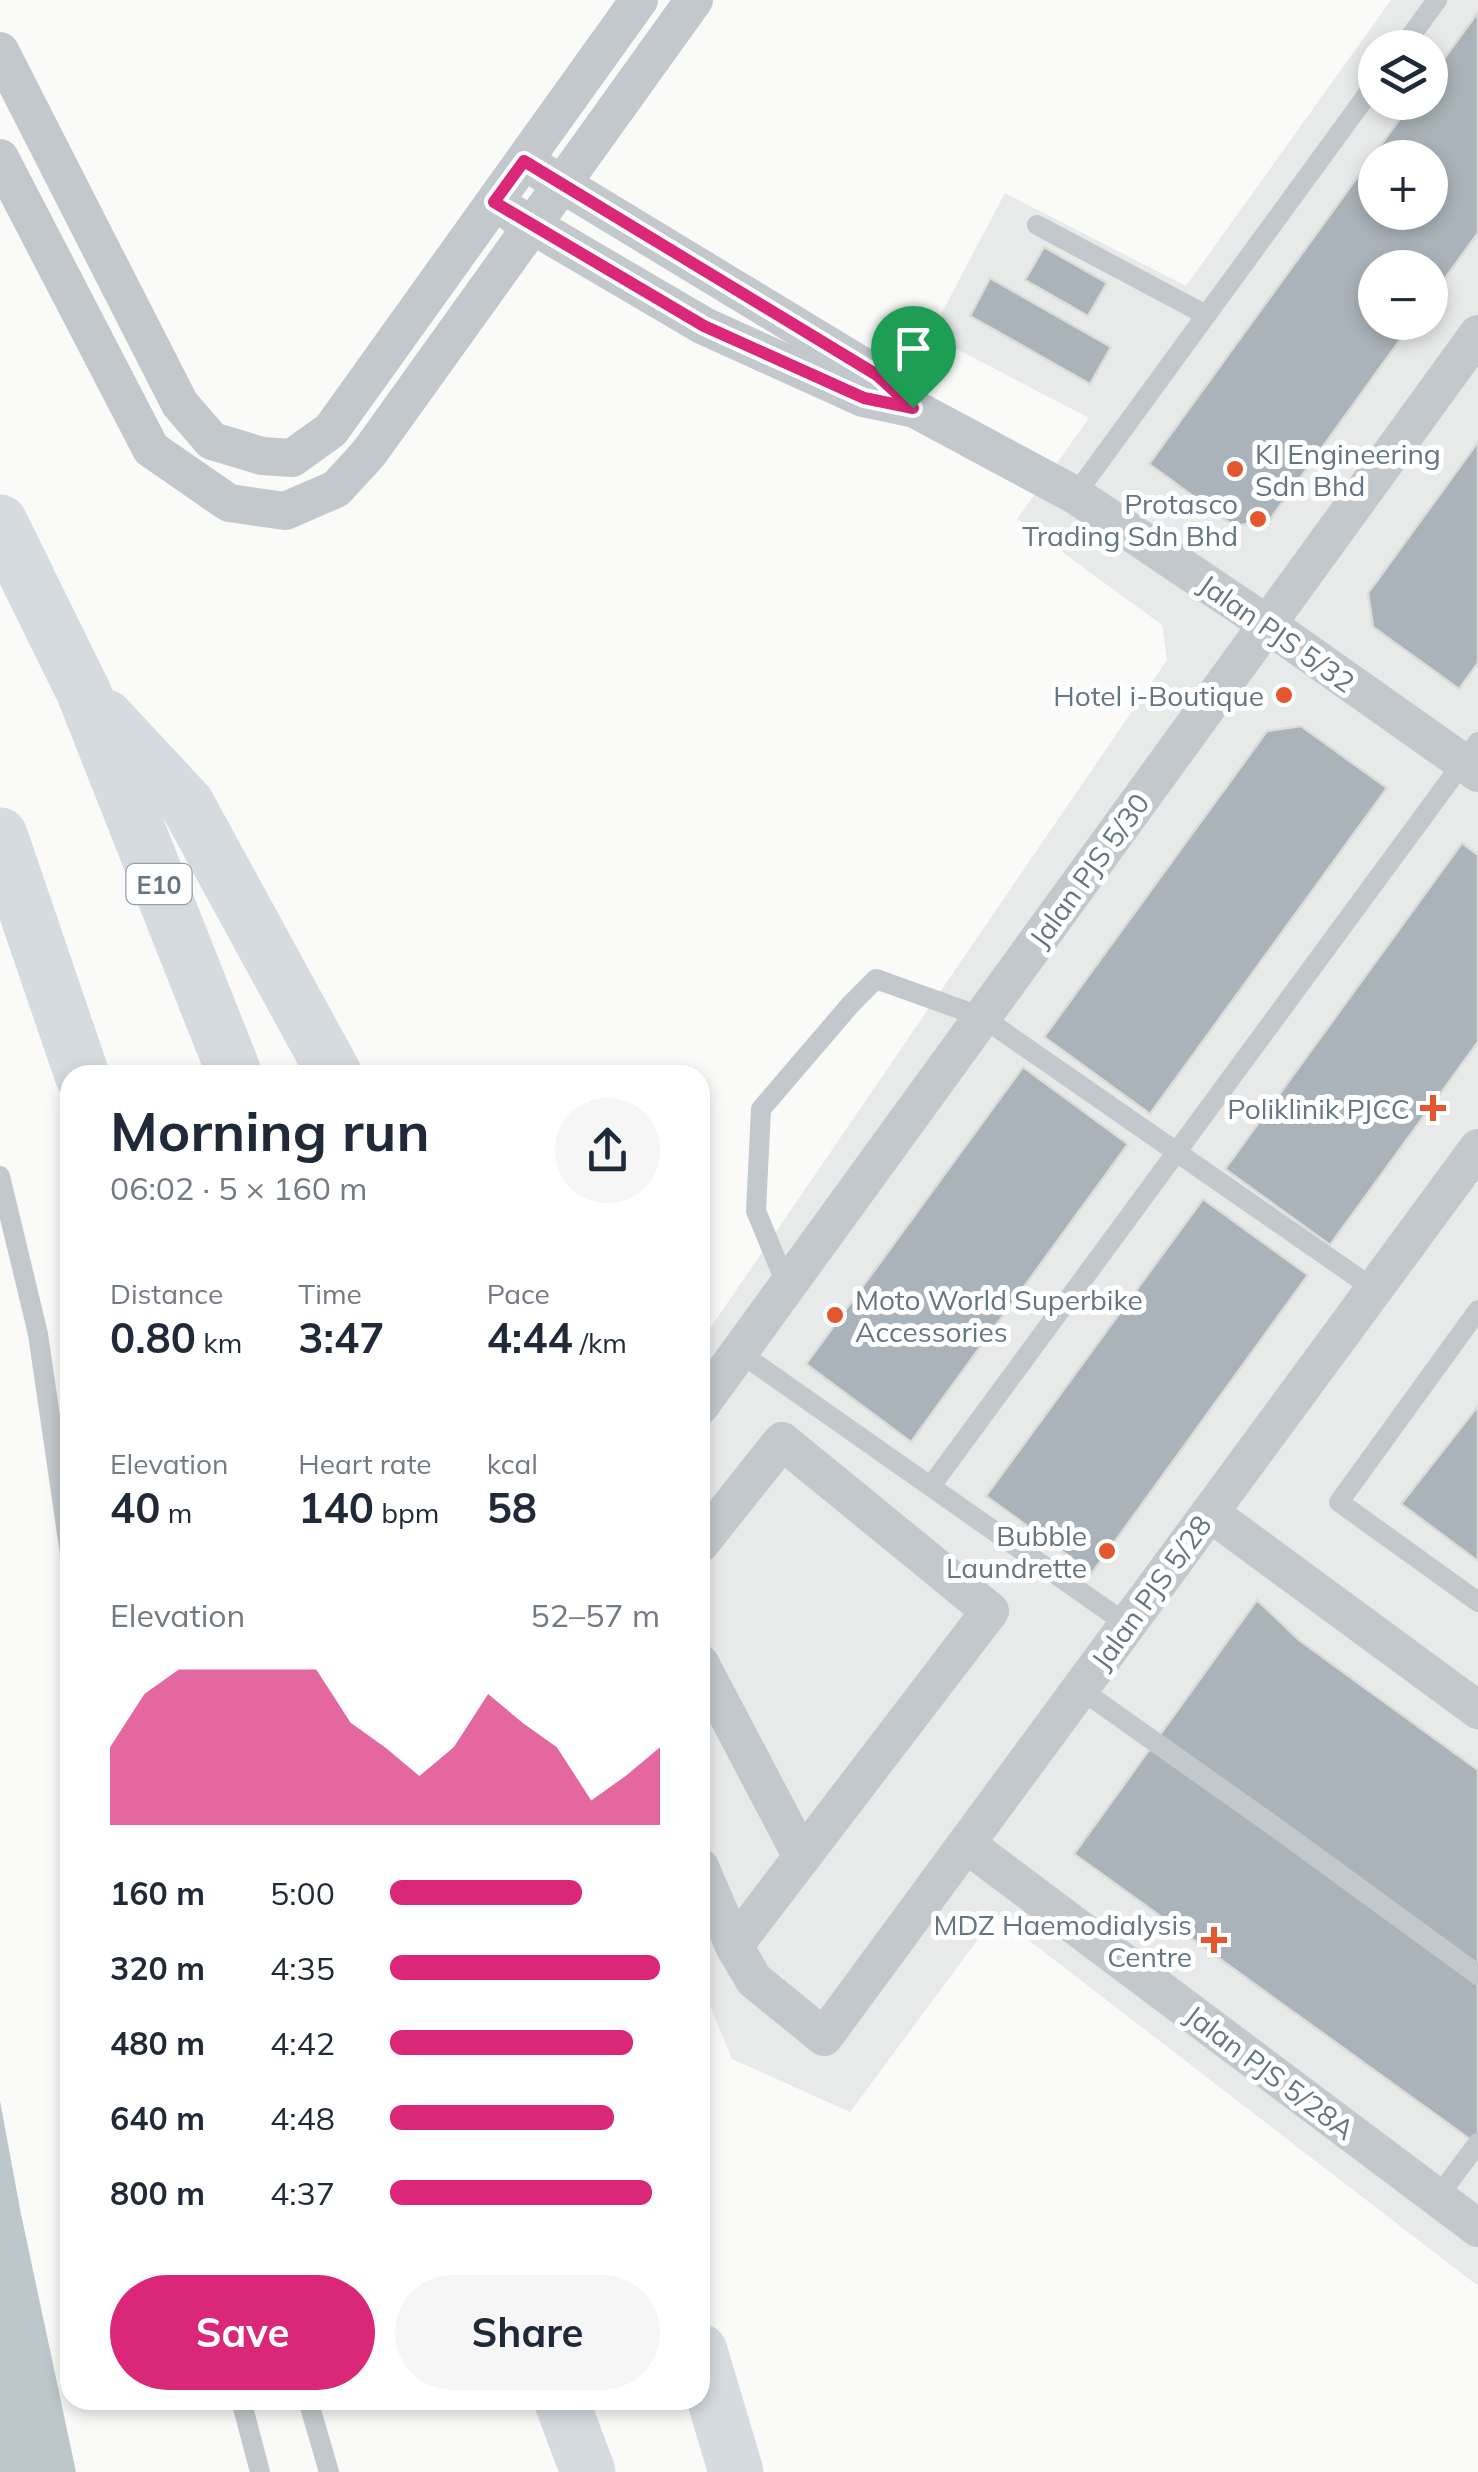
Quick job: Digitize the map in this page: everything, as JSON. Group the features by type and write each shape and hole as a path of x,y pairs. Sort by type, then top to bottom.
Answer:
{"highway":[{"name":"E10","path":"0,522 84,693 231,1065"},
{"path":"84,693 187,804 331,1065"},
{"path":"0,836 79,1065"},
{"path":"710,2384 736,2472"},
{"path":"565,2410 588,2472"}],"street":[{"path":"0,51 180,404 212,441 262,456 292,458 331,430 639,0"},
{"path":"0,158 151,449 230,503 285,511 336,489 369,452 694,0"},
{"path":"524,161 877,375 913,408"},
{"path":"494,202 704,326 864,398 913,408"},
{"name":"Jalan PJS 5/30","path":"710,1392 1478,334"},
{"name":"Jalan PJS 5/32","path":"913,408 1074,495 1473,759"},
{"name":"Jalan PJS 5/28","path":"734,1946 754,1980 824,2036 1478,1148"},
{"path":"710,1531 782,1441 990,1611 734,1946 710,1890"},
{"path":"1210,1513 1478,1710"},
{"path":"710,1682 802,1857"},
{"name":"Jalan PJS 5/28A","path":"966,1844 1478,2228"}],"lane":[{"path":"1415,30 1437,0"},
{"path":"1074,495 1358,107"},
{"path":"1037,225 1206,315"},
{"path":"931,1486 1473,759"},
{"path":"787,1286 756,1211 761,1109 876,979 982,1017 1374,1289"},
{"path":"0,1176 38,1334 60,1485"},
{"path":"1478,1310 1339,1502 1478,1602"},
{"path":"739,1352 1128,1625"},
{"path":"1080,1689 1478,1976"},
{"path":"1438,2198 1478,2143"},
{"path":"244,2410 260,2472"},
{"path":"311,2410 330,2472"}],"shaded area":[{"path":"1391,0 1478,0 1478,2286 996,1915 850,2112 732,2059 710,2006 710,1328 1167,660 1162,625 1017,519 1089,418 930,335 1005,193 1186,286 1358,46 1358,120 1448,120 1448,30 1369,30"},
{"path":"0,2101 60,2410 76,2472 0,2472"}],"building":[{"path":"1478,12 1478,233 1448,274 1448,250 1358,250 1358,340 1400,340 1269,521 1234,526 1149,464 1358,176 1358,230 1448,230 1448,140 1384,140 1399,120 1448,120 1448,53"},
{"path":"1044,247 1107,283 1088,316 1025,280"},
{"path":"990,278 1111,347 1090,384 970,316"},
{"path":"1478,442 1478,663 1459,689 1373,627 1368,593"},
{"path":"1301,726 1387,788 1150,1114 1044,1037 1267,731"},
{"path":"1462,843 1478,855 1478,1042 1330,1245 1225,1169"},
{"path":"1023,1067 1128,1144 911,1442 806,1364"},
{"path":"1203,1199 1308,1275 1092,1573 986,1496"},
{"path":"1478,1406 1478,1561 1401,1504"},
{"path":"1257,1600 1299,1640 1478,1770 1478,2145 1074,1854"}],"place":[{"name":"KI Engineering Sdn Bhd","path":"1235,469"},
{"name":"Protasco Trading Sdn Bhd","path":"1258,519"},
{"name":"Hotel i-Boutique","path":"1284,695"},
{"name":"Poliklinik PJCC","path":"1433,1108"},
{"name":"Moto World Superbike Accessories","path":"835,1315"},
{"name":"Bubble Laundrette","path":"1107,1551"},
{"name":"MDZ Haemodialysis Centre","path":"1214,1940"}],"route":[{"path":"524,161 877,375 913,408 864,398 704,326 494,202 524,161"}]}
